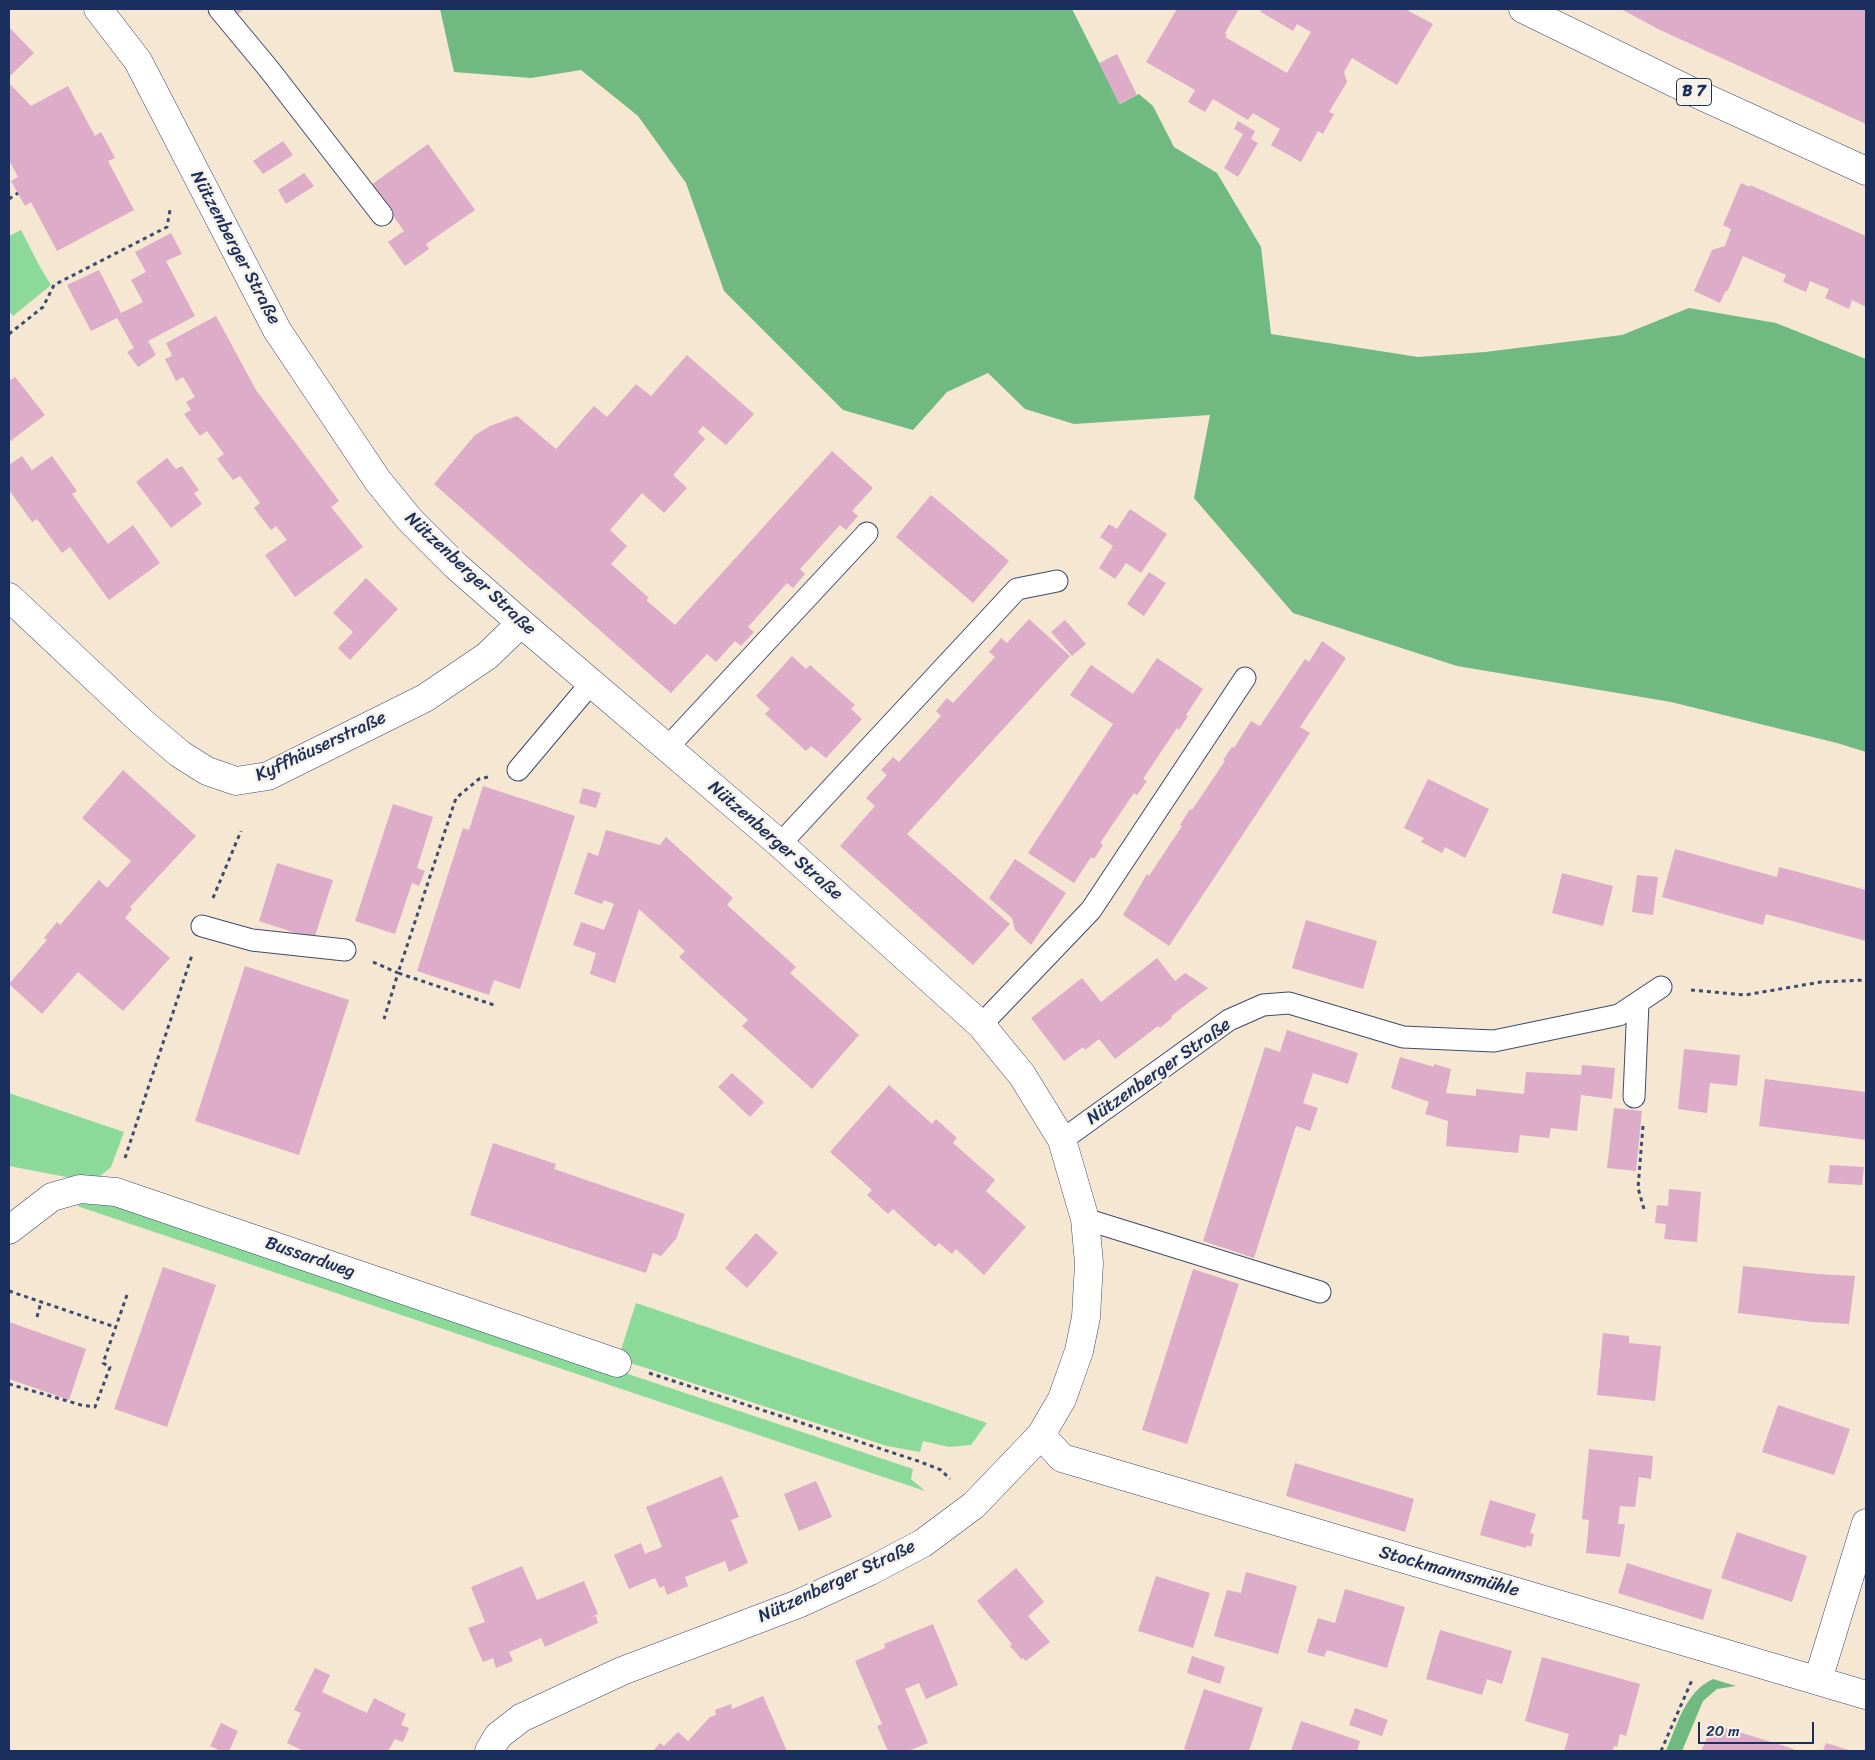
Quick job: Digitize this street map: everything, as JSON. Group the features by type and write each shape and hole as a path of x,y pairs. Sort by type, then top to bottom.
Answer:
{"street":[{"name":"Nützenberger Straße","path":"98,9 138,61 277,330 378,481 410,520 456,566 780,844 981,1025 1022,1075 1062,1140 1086,1219 1089,1264 1086,1317 1079,1351 1062,1399 1041,1435 974,1505 923,1543 870,1571 798,1604 622,1671 521,1718 498,1736 489,1751"},
{"name":"B 7","path":"1523,9 1693,92 1866,171"},
{"name":"Kyffhäuserstraße","path":"9,597 140,721 180,754 217,776 236,781 268,776 425,698 487,656 521,623"},
{"name":"Bussardweg","path":"9,1230 52,1197 80,1189 116,1192 617,1363"},
{"name":"Stockmannsmühle","path":"1041,1435 1062,1458 1866,1695"},
{"path":"1818,1680 1866,1523"}],"lane":[{"path":"219,9 268,68 382,215"},
{"path":"667,748 867,533"},
{"path":"780,844 1017,589 1057,581"},
{"path":"981,1025 1091,910 1245,678"},
{"path":"518,770 592,682"},
{"path":"202,926 252,940 345,950"},
{"name":"Nützenberger Straße","path":"1062,1140 1229,1020 1263,1005 1289,1003 1403,1037 1494,1041 1619,1015 1661,987"},
{"path":"1634,1097 1638,1003"},
{"path":"1086,1219 1320,1292"}],"path":[{"path":"9,199 18,193"},
{"path":"9,334 43,307 54,285 167,227 170,210"},
{"path":"384,1019 456,798 478,779 518,770"},
{"path":"116,1192 130,1140 202,926 241,832"},
{"path":"398,973 497,1006"},
{"path":"1661,987 1745,995 1821,982 1866,980"},
{"path":"1634,1097 1644,1108 1638,1188 1644,1209"},
{"path":"9,1291 116,1327"},
{"path":"9,1384 81,1405 95,1407 110,1367 103,1363 127,1295"},
{"path":"37,1317 41,1302"},
{"path":"617,1363 941,1470 974,1505"},
{"path":"1661,1751 1707,1648"}],"green space":[{"path":"440,9 1072,9 1120,104 1139,94 1153,106 1174,147 1217,173 1261,247 1271,334 1418,357 1485,352 1622,335 1689,308 1776,323 1866,359 1866,752 1837,743 1671,702 1457,666 1293,613 1194,498 1210,415 1074,424 1025,409 988,373 947,392 913,430 843,410 724,291 686,183 638,116 581,70 531,78 454,72"},
{"path":"21,230 51,285 13,316 9,311 9,236"},
{"path":"9,1093 124,1132 111,1167 98,1178 66,1177 9,1166"},
{"path":"86,1200 112,1202 913,1469 911,1479 925,1491 77,1206"},
{"path":"636,1303 987,1423 971,1445 949,1447 923,1441 920,1452 887,1446 618,1359"},
{"path":"1713,1679 1736,1686 1717,1689 1703,1701 1682,1751 1666,1751 1683,1710 1695,1692"}],"building":[{"path":"233,9 244,9 238,14"},
{"path":"1177,9 1239,9 1225,33 1227,35 1225,37 1287,73 1311,32 1297,24 1293,31 1261,12 1260,9 1405,9 1433,24 1397,85 1352,58 1344,72 1347,82 1329,112 1334,114 1323,134 1318,131 1301,162 1271,145 1280,129 1253,113 1248,120 1213,99 1205,112 1188,102 1195,90 1146,62"},
{"path":"1621,9 1866,9 1866,124 1658,29"},
{"path":"9,27 34,53 9,77"},
{"path":"1117,54 1137,95 1119,104 1099,63"},
{"path":"9,83 31,106 68,86 95,136 101,132 115,158 108,161 134,210 57,251 31,202 25,206 11,181 18,177 9,160"},
{"path":"1238,121 1255,131 1251,139 1258,143 1238,177 1224,168 1243,134 1234,129"},
{"path":"283,141 293,155 263,174 253,161"},
{"path":"428,144 475,210 426,244 429,249 405,266 388,242 404,231 371,185"},
{"path":"304,173 314,186 286,204 278,190"},
{"path":"1741,183 1750,187 1750,185 1866,236 1866,307 1852,300 1849,309 1825,298 1829,289 1810,281 1806,292 1783,282 1786,275 1743,256 1720,303 1694,291 1712,250 1725,246 1731,229 1723,225"},
{"path":"171,233 182,254 166,261 195,316 148,341 156,355 138,367 127,352 134,348 117,318 91,331 67,285 99,270 121,313 143,302 131,280 146,272 135,252"},
{"path":"216,316 256,390 339,501 331,507 363,547 295,597 265,555 287,540 276,526 271,530 254,508 260,503 240,476 233,480 217,459 224,454 207,431 200,436 184,414 191,410 186,402 195,397 183,377 176,381 165,359 172,356 166,343"},
{"path":"687,355 754,414 726,445 703,426 698,432 705,439 673,475 687,488 664,513 642,493 610,530 627,546 611,564 649,598 646,600 675,625 832,451 873,488 852,511 858,516 846,530 840,525 800,569 805,574 793,588 787,583 748,627 754,632 741,646 735,641 716,662 707,654 671,693 434,484 475,435 490,426 517,416 556,449 594,406 607,417 636,384 651,396"},
{"path":"15,377 45,415 9,442 9,381"},
{"path":"22,456 32,470 52,456 77,491 72,494 108,544 133,525 160,563 109,600 70,547 62,553 37,519 32,522 9,490 9,465"},
{"path":"167,458 176,469 182,466 199,490 194,493 202,504 171,528 136,482"},
{"path":"931,495 1009,561 973,603 896,537"},
{"path":"1130,509 1167,534 1141,573 1126,563 1115,579 1099,568 1113,546 1100,537 1109,524 1117,529"},
{"path":"1149,572 1166,583 1144,616 1127,604"},
{"path":"366,578 398,609 350,660 338,648 353,632 333,613"},
{"path":"1029,619 1070,656 907,834 1010,924 973,965 840,846 875,806 866,798 887,775 881,770 893,757 899,762 941,716 936,711 947,698 953,703 995,657 989,652 1001,638 1007,643"},
{"path":"1065,620 1086,644 1072,656 1051,632"},
{"path":"1322,641 1346,658 1300,727 1310,733 1169,946 1123,915 1147,874 1149,876 1182,826 1180,825 1190,809 1192,810 1225,761 1223,760 1232,747 1234,748 1251,721 1260,726 1305,659 1309,662"},
{"path":"792,656 806,669 810,665 855,705 851,709 862,719 826,758 811,746 806,751 765,714 770,709 756,696"},
{"path":"1157,658 1203,689 1186,715 1188,716 1179,730 1177,728 1143,779 1147,781 1137,795 1134,793 1100,843 1103,845 1094,859 1091,857 1074,883 1028,853 1113,724 1070,695 1091,665 1133,694"},
{"path":"123,770 196,836 130,907 132,909 125,918 170,958 123,1011 78,972 42,1014 9,984 47,940 44,938 57,922 60,925 99,880 107,888 131,861 82,818"},
{"path":"1428,779 1489,809 1465,858 1445,847 1442,853 1421,842 1424,838 1404,828"},
{"path":"483,786 575,816 520,989 494,980 489,995 417,971 463,828 469,830"},
{"path":"583,788 601,793 596,808 579,803"},
{"path":"393,804 433,817 417,868 425,871 419,886 412,883 395,934 355,921"},
{"path":"606,830 660,845 666,837 733,898 727,905 796,967 790,973 859,1035 812,1089 742,1026 748,1020 679,957 685,951 639,909 615,983 590,974 596,953 573,945 581,922 604,930 614,904 604,900 602,904 574,894 588,852 598,856"},
{"path":"1675,849 1777,877 1779,867 1866,890 1866,941 1766,914 1763,925 1662,897"},
{"path":"1015,859 1066,893 1031,945 1015,930 1012,918 989,898"},
{"path":"277,863 333,880 314,939 259,921"},
{"path":"1562,873 1613,886 1603,926 1552,913"},
{"path":"1637,875 1658,877 1653,915 1632,912"},
{"path":"1306,920 1377,941 1363,989 1292,968"},
{"path":"1157,958 1175,981 1185,973 1208,988 1171,1016 1172,1018 1160,1028 1158,1026 1115,1059 1099,1039 1085,1050 1083,1047 1064,1061 1031,1018 1082,978 1101,1002"},
{"path":"245,966 349,1000 299,1155 195,1121"},
{"path":"1287,1030 1358,1053 1348,1084 1313,1073 1303,1103 1318,1108 1310,1131 1296,1126 1254,1258 1203,1241 1265,1047 1280,1052"},
{"path":"1684,1049 1740,1055 1737,1086 1710,1083 1707,1113 1678,1109"},
{"path":"1400,1057 1434,1067 1434,1064 1451,1069 1446,1093 1476,1096 1476,1089 1524,1094 1526,1072 1581,1075 1582,1065 1615,1068 1612,1099 1581,1095 1577,1131 1551,1128 1549,1138 1520,1135 1518,1153 1446,1146 1448,1121 1425,1114 1429,1102 1391,1088"},
{"path":"732,1073 764,1102 750,1117 718,1087"},
{"path":"1765,1079 1866,1092 1866,1140 1759,1126"},
{"path":"889,1085 932,1124 936,1119 957,1138 953,1143 995,1180 986,1191 1026,1227 984,1275 956,1249 952,1254 939,1243 935,1247 893,1209 888,1214 867,1195 872,1190 830,1152"},
{"path":"1614,1108 1642,1111 1636,1171 1607,1168"},
{"path":"493,1143 556,1164 554,1169 685,1214 676,1239 661,1256 653,1253 646,1273 470,1215"},
{"path":"1830,1165 1864,1167 1862,1185 1828,1183"},
{"path":"1669,1189 1701,1192 1697,1242 1664,1239 1666,1224 1655,1223 1657,1205 1668,1206"},
{"path":"756,1233 778,1253 747,1288 725,1268"},
{"path":"1743,1266 1855,1276 1849,1324 1812,1322 1738,1313"},
{"path":"163,1267 216,1285 167,1427 114,1409"},
{"path":"1193,1269 1239,1284 1187,1444 1142,1430"},
{"path":"9,1322 86,1349 69,1400 9,1379"},
{"path":"1603,1333 1629,1336 1629,1343 1661,1346 1655,1401 1597,1395"},
{"path":"1778,1405 1850,1429 1834,1475 1762,1452"},
{"path":"1589,1449 1653,1456 1651,1479 1639,1477 1635,1507 1620,1506 1618,1524 1625,1524 1620,1557 1586,1553 1589,1520 1582,1519"},
{"path":"1295,1463 1414,1499 1405,1532 1286,1496"},
{"path":"722,1476 739,1517 731,1520 748,1563 729,1572 725,1561 685,1577 688,1586 667,1595 664,1586 660,1588 655,1578 629,1589 614,1555 641,1543 645,1554 662,1547 646,1507"},
{"path":"816,1481 832,1517 799,1531 784,1494"},
{"path":"1490,1500 1536,1514 1530,1533 1534,1534 1531,1547 1527,1545 1526,1548 1480,1535"},
{"path":"1737,1532 1807,1556 1792,1602 1721,1578"},
{"path":"1627,1563 1712,1590 1703,1620 1618,1593"},
{"path":"522,1566 537,1600 584,1581 598,1614 590,1618 596,1616 598,1623 545,1647 541,1638 509,1652 513,1661 496,1668 493,1658 483,1662 468,1628 485,1622 471,1587"},
{"path":"1016,1568 1044,1602 1028,1616 1050,1642 1026,1661 1023,1658 1021,1659 1010,1646 1012,1644 977,1601"},
{"path":"1246,1572 1297,1586 1278,1654 1214,1636 1227,1590 1241,1593"},
{"path":"1156,1576 1210,1593 1193,1648 1138,1631"},
{"path":"1345,1589 1405,1607 1387,1668 1327,1650 1324,1657 1307,1652 1318,1618 1335,1623"},
{"path":"933,1624 958,1685 926,1699 919,1683 905,1689 928,1743 908,1751 888,1751 877,1726 882,1724 855,1661 885,1648 884,1644"},
{"path":"1440,1630 1512,1651 1502,1684 1487,1679 1482,1695 1426,1679"},
{"path":"1192,1656 1225,1667 1220,1684 1187,1673"},
{"path":"1542,1657 1640,1684 1626,1736 1620,1734 1617,1747 1614,1746 1612,1751 1564,1751 1569,1734 1525,1721"},
{"path":"315,1668 330,1675 322,1692 367,1713 374,1698 406,1714 401,1725 409,1728 403,1742 395,1739 388,1751 303,1751 287,1743 301,1713 294,1710"},
{"path":"1204,1689 1263,1708 1249,1751 1191,1751 1184,1749"},
{"path":"763,1696 787,1751 653,1751 660,1743 664,1746 678,1732 688,1741 710,1717 716,1715 715,1710 731,1704 732,1709"},
{"path":"1355,1708 1388,1720 1382,1736 1349,1725"},
{"path":"1301,1721 1360,1741 1357,1751 1291,1751"},
{"path":"221,1723 238,1731 229,1751 221,1751 210,1746"},
{"path":"1713,1724 1794,1749 1794,1751 1701,1751"},
{"path":"1826,1743 1852,1751 1823,1751"}]}
